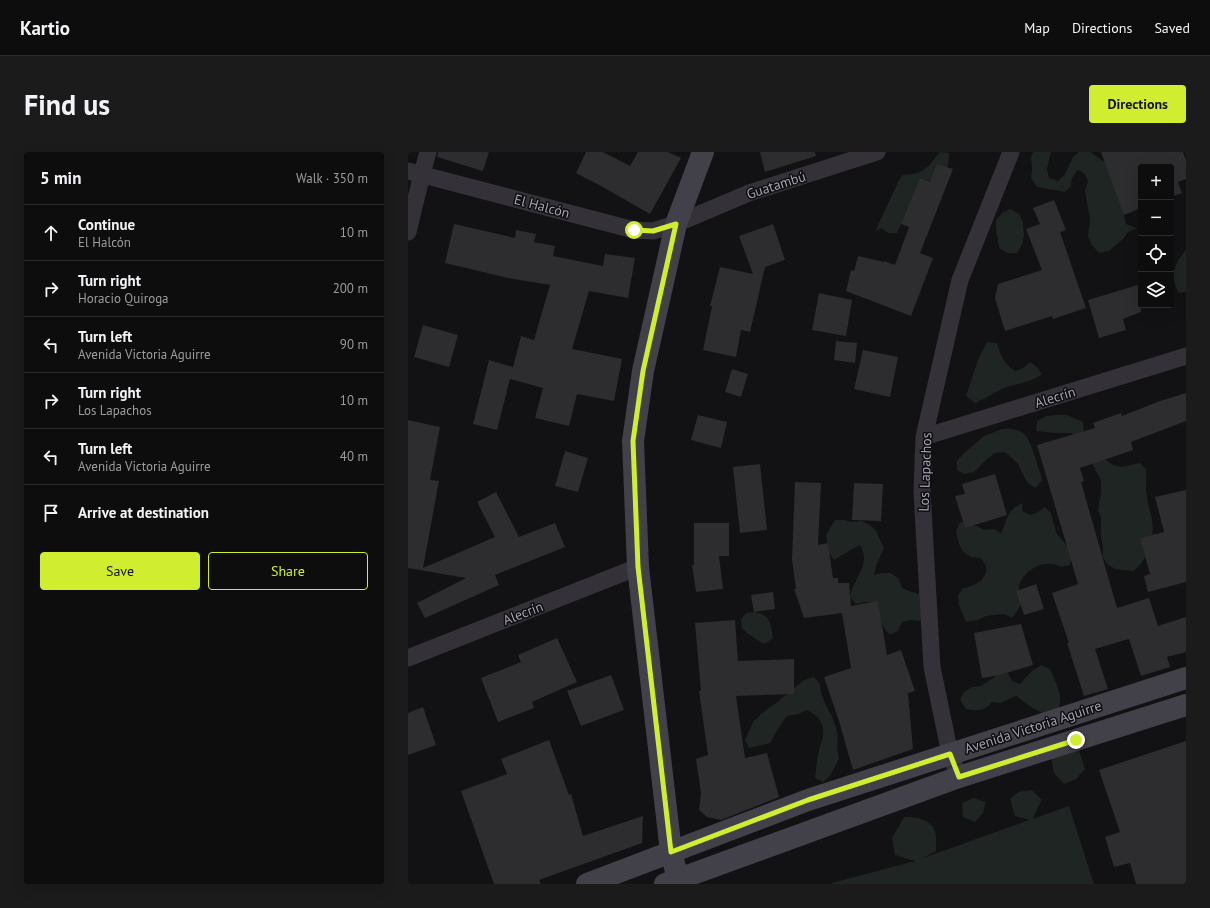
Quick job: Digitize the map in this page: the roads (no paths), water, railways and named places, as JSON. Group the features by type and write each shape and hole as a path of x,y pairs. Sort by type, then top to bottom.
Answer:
{"main road":[{"path":"671,881 671,852 638,567 633,441 643,371 676,224 703,152"},
{"name":"Avenida Victoria Aguirre","path":"587,884 808,800 1186,678"},
{"name":"Avenida Victoria Aguirre","path":"671,881 959,777 1186,705"}],"street":[{"path":"408,232 415,173 428,152"},
{"name":"Guatambú","path":"676,224 749,194 877,152"},
{"name":"Los Lapachos","path":"959,777 950,754 932,667 922,492 924,437 960,280 1011,152"},
{"name":"El Halcón","path":"415,173 634,230 653,231 676,224"},
{"name":"Alecrín","path":"924,437 1186,356"},
{"name":"Alecrín","path":"408,658 638,567"}]}
